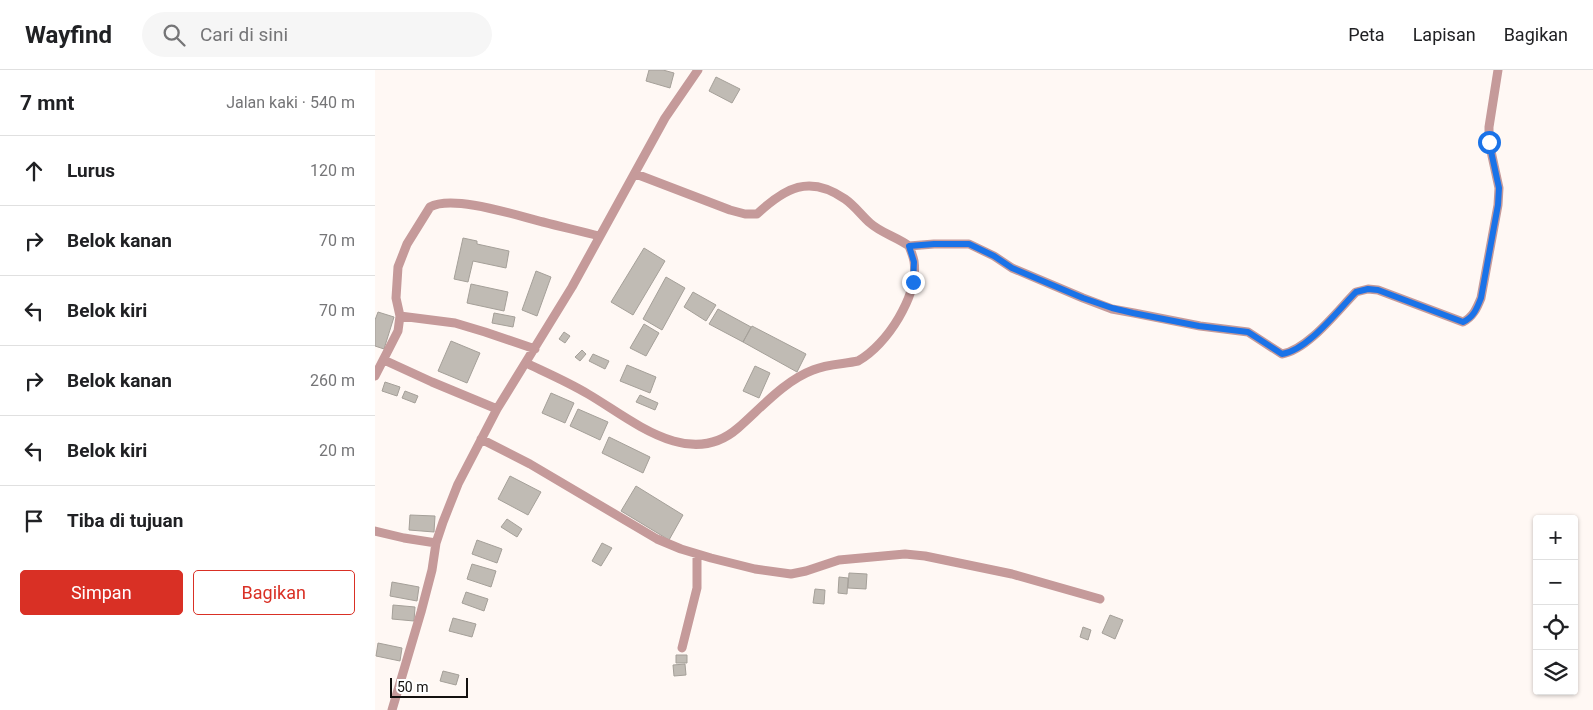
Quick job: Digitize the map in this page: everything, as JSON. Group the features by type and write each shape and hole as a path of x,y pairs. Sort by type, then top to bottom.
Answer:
{"street":[{"path":"392,710 421,612 432,570 436,543 458,484 497,409 572,287 599,236 636,174 665,118 698,70"},
{"path":"909,246 969,244 994,256 1012,268 1098,304 1171,321 1248,332 1282,354 1291,353 1304,344 1356,292 1362,289 1378,290 1463,322 1470,318 1481,298 1498,205 1499,188 1489,142 1489,127 1498,70"},
{"path":"526,363 585,392 647,431 685,444 716,441 736,430 783,388 801,376 813,370 858,361 874,351 887,336 905,306 913,282 914,262 909,246 875,227 845,199 827,189 812,185 799,187 780,194 757,214 745,214 636,174"},
{"path":"375,376 398,331 401,316 396,298 398,267 407,244 430,207 435,204 479,206 599,236"},
{"path":"401,316 455,323 535,349"},
{"path":"384,360 497,409"},
{"path":"481,439 530,464 657,538 697,554 755,569 791,574 839,560 905,554 925,556 1012,574 1100,599"},
{"path":"375,531 436,543"},
{"path":"683,648 697,588 697,554"}],"building":[{"path":"649,70 663,70 674,73 670,88 646,81"},
{"path":"716,77 740,89 732,103 709,91"},
{"path":"463,238 477,241 477,244 509,251 506,268 473,261 468,282 454,279"},
{"path":"644,248 665,261 633,315 611,302"},
{"path":"536,271 551,277 537,316 522,310"},
{"path":"666,277 685,288 662,330 643,319"},
{"path":"471,284 508,292 504,311 467,303"},
{"path":"693,292 716,305 706,321 684,307"},
{"path":"718,309 751,327 743,342 709,324"},
{"path":"378,312 394,317 384,349 375,346 375,320"},
{"path":"494,313 515,317 513,327 492,323"},
{"path":"644,324 659,333 646,356 630,348"},
{"path":"752,326 806,354 797,372 743,342"},
{"path":"564,332 570,336 565,343 559,339"},
{"path":"451,341 480,353 467,383 438,371"},
{"path":"582,350 586,354 580,361 575,357"},
{"path":"593,354 609,361 605,369 589,361"},
{"path":"627,365 656,377 650,393 620,381"},
{"path":"755,366 770,373 759,398 743,391"},
{"path":"385,382 400,387 397,396 382,391"},
{"path":"405,391 418,396 415,403 402,398"},
{"path":"551,393 574,403 565,423 542,413"},
{"path":"640,395 658,403 655,410 636,402"},
{"path":"578,409 608,422 600,440 570,426"},
{"path":"609,437 650,457 643,473 602,453"},
{"path":"510,476 541,492 528,515 498,499"},
{"path":"636,486 683,515 669,540 621,511"},
{"path":"410,515 435,516 434,532 409,530"},
{"path":"507,519 522,529 517,537 501,527"},
{"path":"477,540 502,549 497,563 472,554"},
{"path":"602,543 612,548 601,566 592,561"},
{"path":"472,564 496,571 491,587 467,579"},
{"path":"849,573 867,574 866,589 848,588"},
{"path":"839,577 848,578 847,594 838,593"},
{"path":"392,582 419,587 417,601 390,596"},
{"path":"815,589 825,590 824,604 813,603"},
{"path":"466,592 488,599 484,611 462,603"},
{"path":"393,605 415,607 414,621 392,619"},
{"path":"1110,615 1123,620 1115,639 1102,633"},
{"path":"453,618 476,624 472,637 449,631"},
{"path":"1083,627 1091,630 1088,640 1080,637"},
{"path":"378,643 402,648 400,661 376,656"},
{"path":"676,655 687,655 687,663 676,663"},
{"path":"685,664 686,675 674,676 673,665"},
{"path":"443,671 459,675 456,685 440,681"}],"route":[{"path":"913,282 914,262 909,246 969,244 984,250 1012,268 1083,298 1133,313 1199,326 1248,332 1282,354 1291,353 1304,344 1356,292 1362,289 1378,290 1448,318 1463,322 1470,318 1481,298 1498,205 1499,188 1489,142"}]}
